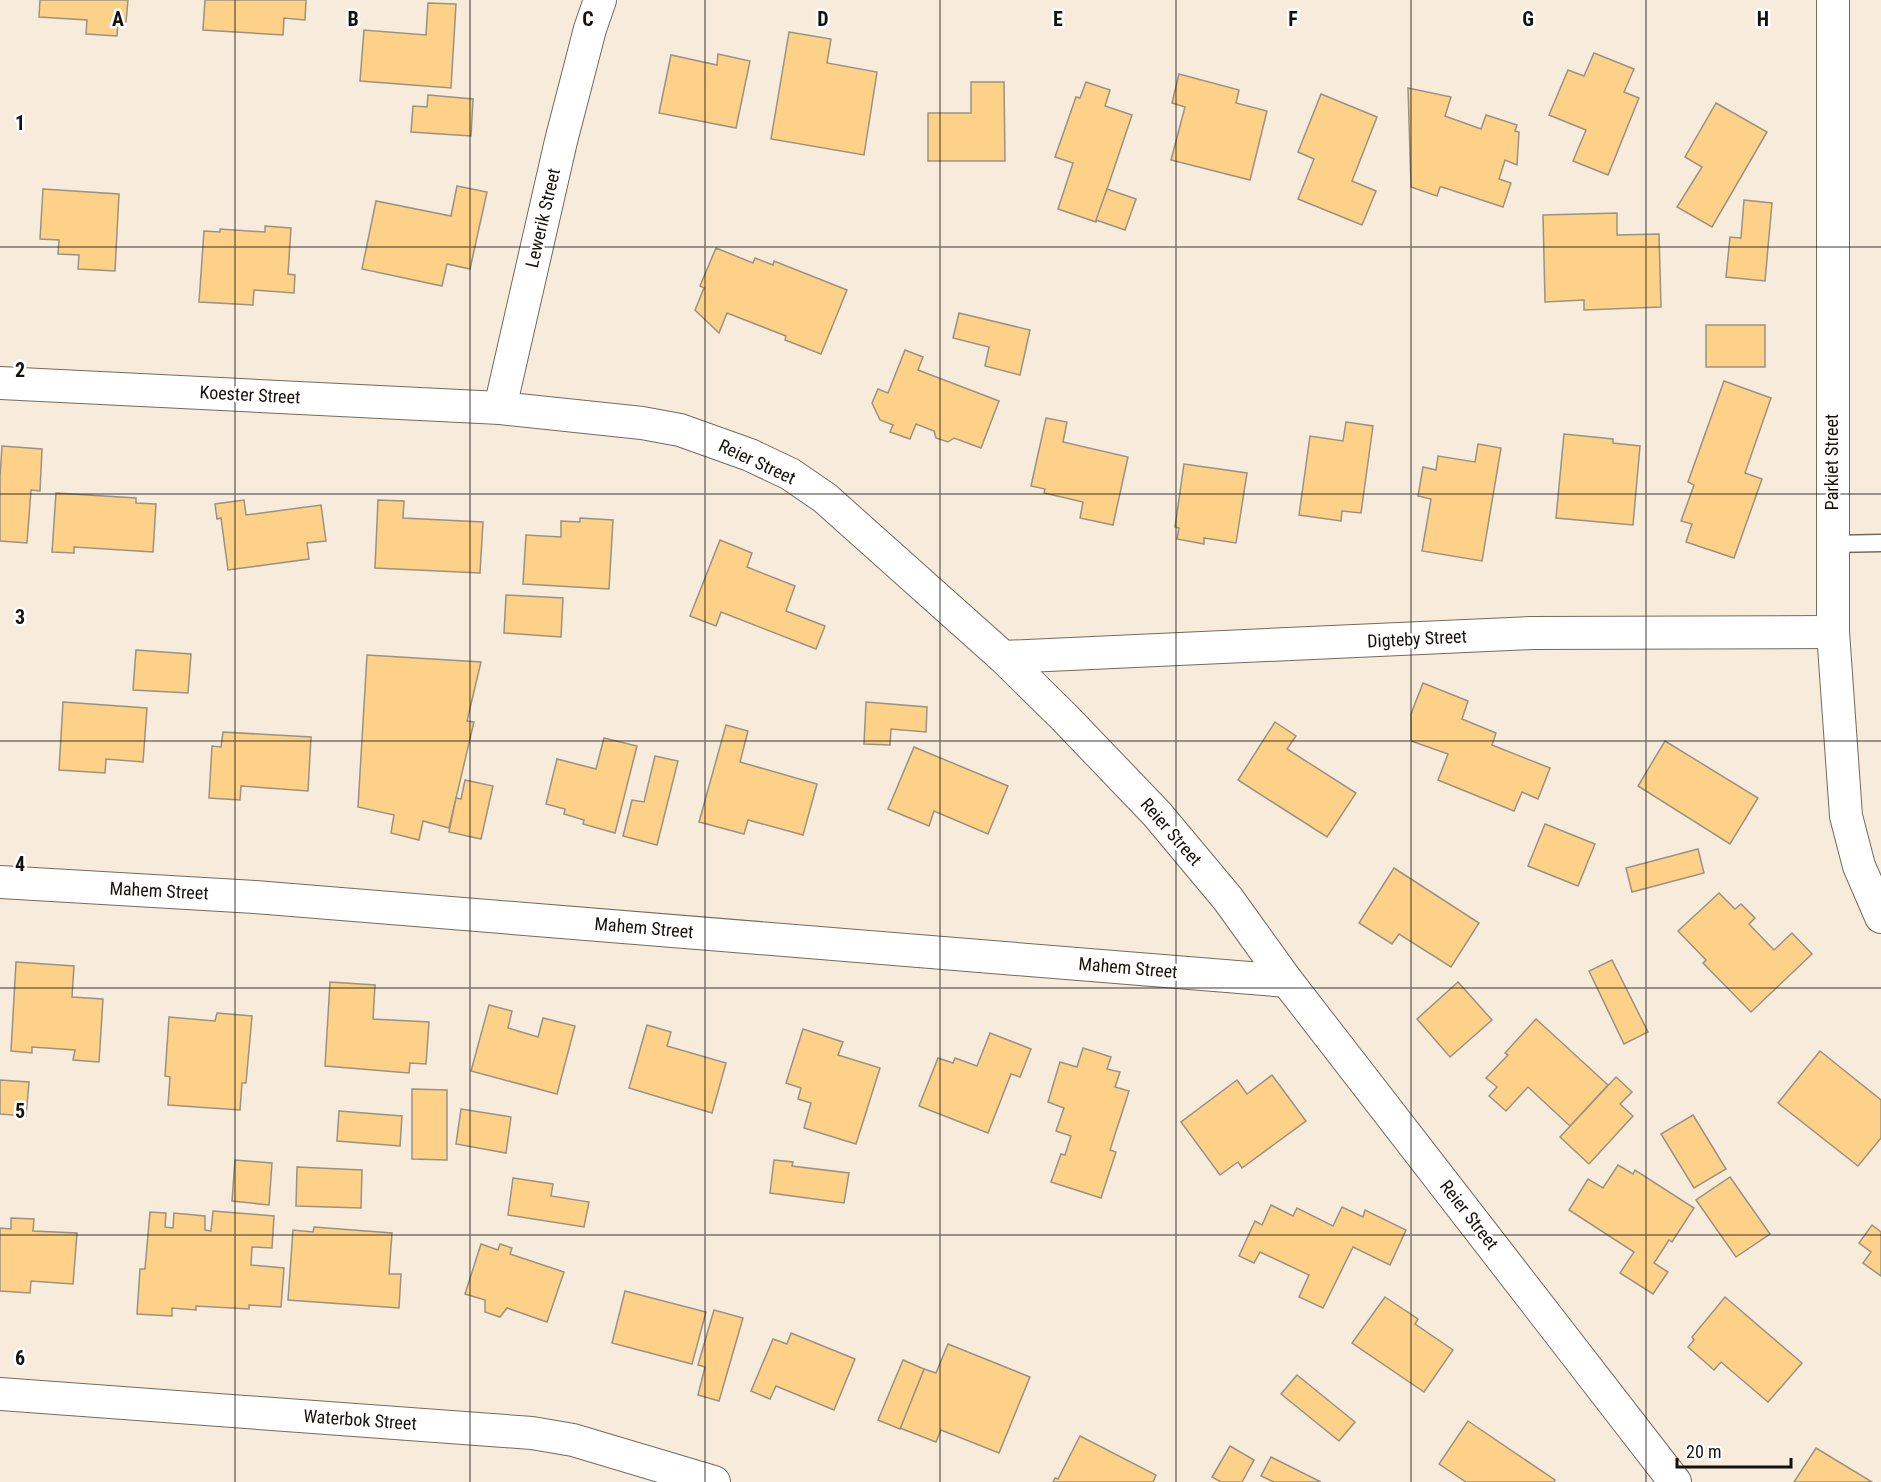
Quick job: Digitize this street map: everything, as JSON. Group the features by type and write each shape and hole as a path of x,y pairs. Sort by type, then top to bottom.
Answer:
{"street":[{"name":"Parkiet Street","path":"1833,0 1833,632 1846,816 1859,866 1881,917"},
{"name":"Lewerik Street","path":"500,408 561,141 594,10"},
{"name":"Koester Street","path":"0,382 500,408"},
{"name":"Reier Street","path":"500,408 642,423 680,430 750,455 790,474 825,498 1003,657 1157,814 1228,898 1287,981 1675,1482"},
{"name":"Digteby Street","path":"1003,657 1532,633 1833,632"},
{"name":"Mahem Street","path":"0,882 255,897 1287,981"},
{"name":"Waterbok Street","path":"0,1394 532,1433 573,1440 714,1482"}],"lane":[{"path":"1832,544 1881,543"}],"building":[{"path":"40,0 128,0 126,22 118,21 117,36 86,34 87,20 39,17"},
{"path":"205,0 306,0 305,20 284,18 283,35 203,30"},
{"path":"428,3 456,4 451,88 360,81 364,30 426,35"},
{"path":"789,32 831,39 827,63 877,72 864,155 771,139"},
{"path":"1594,53 1634,69 1624,92 1639,98 1608,175 1573,161 1586,130 1549,115 1568,70 1584,76"},
{"path":"718,54 750,61 736,128 659,113 671,55 717,65"},
{"path":"1179,74 1239,90 1236,103 1267,111 1250,180 1171,160 1185,107 1172,103"},
{"path":"971,82 1004,82 1005,161 928,161 928,113 971,113"},
{"path":"1086,82 1110,90 1105,106 1132,115 1096,222 1058,209 1073,163 1055,157 1076,97 1080,98"},
{"path":"1408,88 1451,97 1445,116 1481,129 1486,115 1517,125 1515,131 1519,132 1517,165 1505,160 1499,179 1511,183 1503,207 1442,187 1437,196 1411,187"},
{"path":"1321,94 1377,117 1352,181 1376,191 1362,225 1298,199 1314,159 1298,152"},
{"path":"428,95 473,99 471,136 411,132 413,106 427,107"},
{"path":"1716,103 1767,132 1712,227 1677,207 1702,167 1685,157"},
{"path":"457,186 487,192 470,269 447,264 442,286 362,269 376,201 451,216"},
{"path":"43,189 119,194 115,271 78,269 79,255 58,254 59,240 40,239"},
{"path":"1107,189 1136,199 1125,230 1096,220"},
{"path":"1744,200 1772,203 1765,281 1726,277 1730,237 1741,238"},
{"path":"1617,213 1617,235 1659,234 1661,307 1584,310 1584,300 1545,302 1543,215"},
{"path":"265,226 291,228 288,274 295,275 294,293 254,290 253,305 199,302 204,231 220,232 220,229 265,232"},
{"path":"716,248 753,263 755,258 773,265 774,261 847,290 821,354 785,340 786,336 727,313 719,333 695,310 704,288 700,286"},
{"path":"959,313 1030,330 1020,375 985,366 989,347 953,338"},
{"path":"1706,325 1765,325 1765,367 1706,367"},
{"path":"905,350 923,357 918,370 999,401 981,448 954,438 948,442 936,438 934,431 916,424 910,439 890,432 893,425 880,420 872,403 878,389 888,393"},
{"path":"1724,381 1771,398 1745,473 1762,479 1734,558 1686,542 1692,524 1681,521 1694,485 1688,482"},
{"path":"1046,418 1067,422 1063,442 1128,457 1113,525 1080,518 1083,502 1044,493 1045,489 1031,486"},
{"path":"1346,422 1373,426 1361,513 1342,511 1341,521 1299,515 1310,436 1343,441"},
{"path":"1564,434 1613,439 1613,443 1640,446 1633,525 1556,518"},
{"path":"1478,444 1501,448 1482,561 1422,551 1431,499 1418,496 1423,467 1436,470 1438,456 1475,462"},
{"path":"2,446 42,449 40,491 31,490 27,543 0,541"},
{"path":"1184,464 1247,473 1236,543 1204,538 1204,544 1177,539 1179,528 1175,527"},
{"path":"56,493 136,498 136,503 156,504 153,552 74,547 74,553 52,552"},
{"path":"244,500 246,515 321,505 326,541 307,543 309,559 228,570 221,518 217,519 215,504"},
{"path":"378,500 404,501 403,518 483,522 480,573 375,568"},
{"path":"580,518 613,520 609,589 523,584 526,535 561,537 561,521 580,522"},
{"path":"720,540 752,553 747,567 795,586 786,611 825,626 816,649 721,612 716,626 690,616"},
{"path":"506,595 563,598 561,637 504,633"},
{"path":"136,650 191,654 188,693 133,690"},
{"path":"367,655 481,662 467,721 474,722 449,828 423,821 419,840 391,833 394,815 358,807"},
{"path":"1423,683 1468,701 1462,719 1496,733 1492,745 1550,768 1538,799 1522,792 1514,811 1438,780 1448,754 1411,741 1411,714"},
{"path":"63,702 147,708 143,762 106,759 105,773 59,770"},
{"path":"866,702 927,707 926,732 891,729 890,745 864,744"},
{"path":"1275,722 1296,736 1287,749 1356,793 1327,837 1238,780"},
{"path":"726,725 748,731 740,762 817,784 803,835 748,820 744,834 699,822"},
{"path":"223,732 311,737 308,791 241,786 240,800 209,798 212,746 221,747"},
{"path":"604,738 637,746 615,833 583,824 584,820 564,814 565,809 546,804 557,759 596,769"},
{"path":"1665,741 1758,798 1730,844 1638,786"},
{"path":"914,747 1008,786 988,834 934,811 929,826 888,809"},
{"path":"655,756 678,761 657,845 623,836 632,800 644,802"},
{"path":"465,780 493,786 481,839 449,832 456,798 461,799"},
{"path":"1545,824 1595,844 1578,886 1528,866"},
{"path":"1698,849 1704,873 1632,892 1626,868"},
{"path":"1394,868 1479,923 1451,967 1399,934 1392,944 1359,923"},
{"path":"1719,893 1735,909 1741,904 1755,918 1749,924 1774,950 1792,933 1812,954 1751,1012 1703,963 1706,960 1678,931"},
{"path":"1612,960 1648,1032 1624,1044 1589,971"},
{"path":"16,962 74,966 72,997 103,999 99,1062 73,1060 75,1050 32,1047 32,1053 11,1051"},
{"path":"330,982 375,985 373,1019 429,1022 426,1064 410,1063 409,1073 325,1066"},
{"path":"1458,982 1492,1020 1450,1057 1417,1019"},
{"path":"489,1005 512,1011 508,1028 538,1037 543,1018 575,1026 557,1094 471,1071"},
{"path":"217,1013 252,1016 246,1083 242,1083 240,1110 168,1105 170,1077 165,1076 169,1017 215,1021"},
{"path":"1536,1019 1608,1085 1570,1126 1528,1087 1506,1111 1489,1096 1497,1087 1486,1078 1508,1055 1505,1053"},
{"path":"647,1025 671,1032 667,1046 726,1063 712,1113 629,1088"},
{"path":"803,1029 843,1042 838,1055 880,1068 856,1144 804,1128 811,1103 798,1099 801,1088 786,1083"},
{"path":"990,1033 1031,1049 1020,1077 1011,1074 988,1133 919,1106 938,1058 953,1063 955,1058 977,1066"},
{"path":"1083,1048 1111,1057 1107,1069 1120,1072 1115,1087 1129,1091 1110,1150 1116,1152 1101,1198 1051,1182 1061,1154 1065,1155 1071,1136 1056,1131 1064,1108 1048,1102 1060,1062 1077,1067"},
{"path":"1820,1051 1881,1100 1881,1138 1858,1166 1778,1103"},
{"path":"1272,1075 1306,1121 1242,1168 1238,1162 1220,1175 1181,1122 1237,1080 1247,1094"},
{"path":"1616,1077 1632,1092 1620,1104 1633,1116 1589,1164 1560,1137"},
{"path":"0,1080 29,1082 26,1116 0,1114"},
{"path":"412,1089 447,1090 447,1160 412,1159"},
{"path":"461,1109 511,1117 506,1153 456,1144"},
{"path":"339,1111 402,1116 400,1146 337,1141"},
{"path":"1693,1115 1726,1169 1694,1188 1661,1134"},
{"path":"235,1160 272,1163 269,1205 232,1201"},
{"path":"774,1160 793,1162 792,1166 849,1173 844,1203 770,1193"},
{"path":"1618,1165 1633,1174 1635,1170 1694,1208 1672,1242 1669,1240 1654,1263 1668,1272 1653,1294 1620,1273 1634,1252 1569,1210 1588,1179 1603,1188"},
{"path":"297,1167 362,1170 361,1208 296,1206"},
{"path":"1730,1177 1770,1234 1736,1257 1696,1200"},
{"path":"513,1178 553,1184 551,1196 589,1202 584,1227 508,1215"},
{"path":"1271,1205 1293,1216 1297,1208 1333,1226 1342,1207 1363,1217 1365,1210 1406,1230 1390,1265 1353,1247 1323,1308 1299,1297 1309,1275 1260,1252 1254,1263 1239,1256 1255,1221 1262,1225"},
{"path":"213,1211 274,1216 272,1248 252,1247 251,1265 284,1268 281,1307 249,1305 249,1309 196,1306 196,1310 172,1308 172,1316 137,1314 140,1269 145,1269 150,1212 166,1213 165,1227 173,1228 174,1213 205,1216 205,1230 211,1231"},
{"path":"11,1218 34,1219 33,1231 77,1233 73,1284 31,1281 30,1293 0,1291 0,1228 11,1229"},
{"path":"1872,1225 1881,1232 1881,1276 1863,1263 1871,1252 1859,1243"},
{"path":"314,1227 392,1233 389,1274 401,1274 399,1308 288,1300 293,1230 313,1232"},
{"path":"481,1244 498,1250 500,1244 512,1248 510,1254 564,1272 547,1322 507,1308 500,1317 485,1312 485,1300 465,1294"},
{"path":"625,1291 706,1312 692,1364 612,1343"},
{"path":"1385,1297 1418,1319 1415,1324 1453,1350 1424,1392 1352,1343"},
{"path":"1725,1297 1802,1363 1768,1402 1721,1362 1714,1370 1688,1347 1694,1340 1692,1337"},
{"path":"714,1310 743,1318 719,1401 698,1395 705,1367 698,1365"},
{"path":"791,1333 855,1359 834,1410 776,1386 770,1399 751,1391 773,1339 787,1344"},
{"path":"948,1344 1030,1377 999,1453 941,1430 936,1442 900,1428 924,1369 936,1373"},
{"path":"903,1360 924,1369 900,1429 878,1420"},
{"path":"1297,1375 1355,1422 1339,1441 1281,1394"},
{"path":"1468,1421 1555,1480 1554,1482 1466,1482 1439,1464"},
{"path":"1080,1436 1156,1475 1153,1482 1053,1482 1055,1478 1058,1479"},
{"path":"1230,1446 1254,1460 1242,1482 1221,1482 1212,1477"},
{"path":"1816,1448 1872,1482 1794,1482"},
{"path":"1271,1457 1321,1482 1274,1482 1261,1476"}]}
